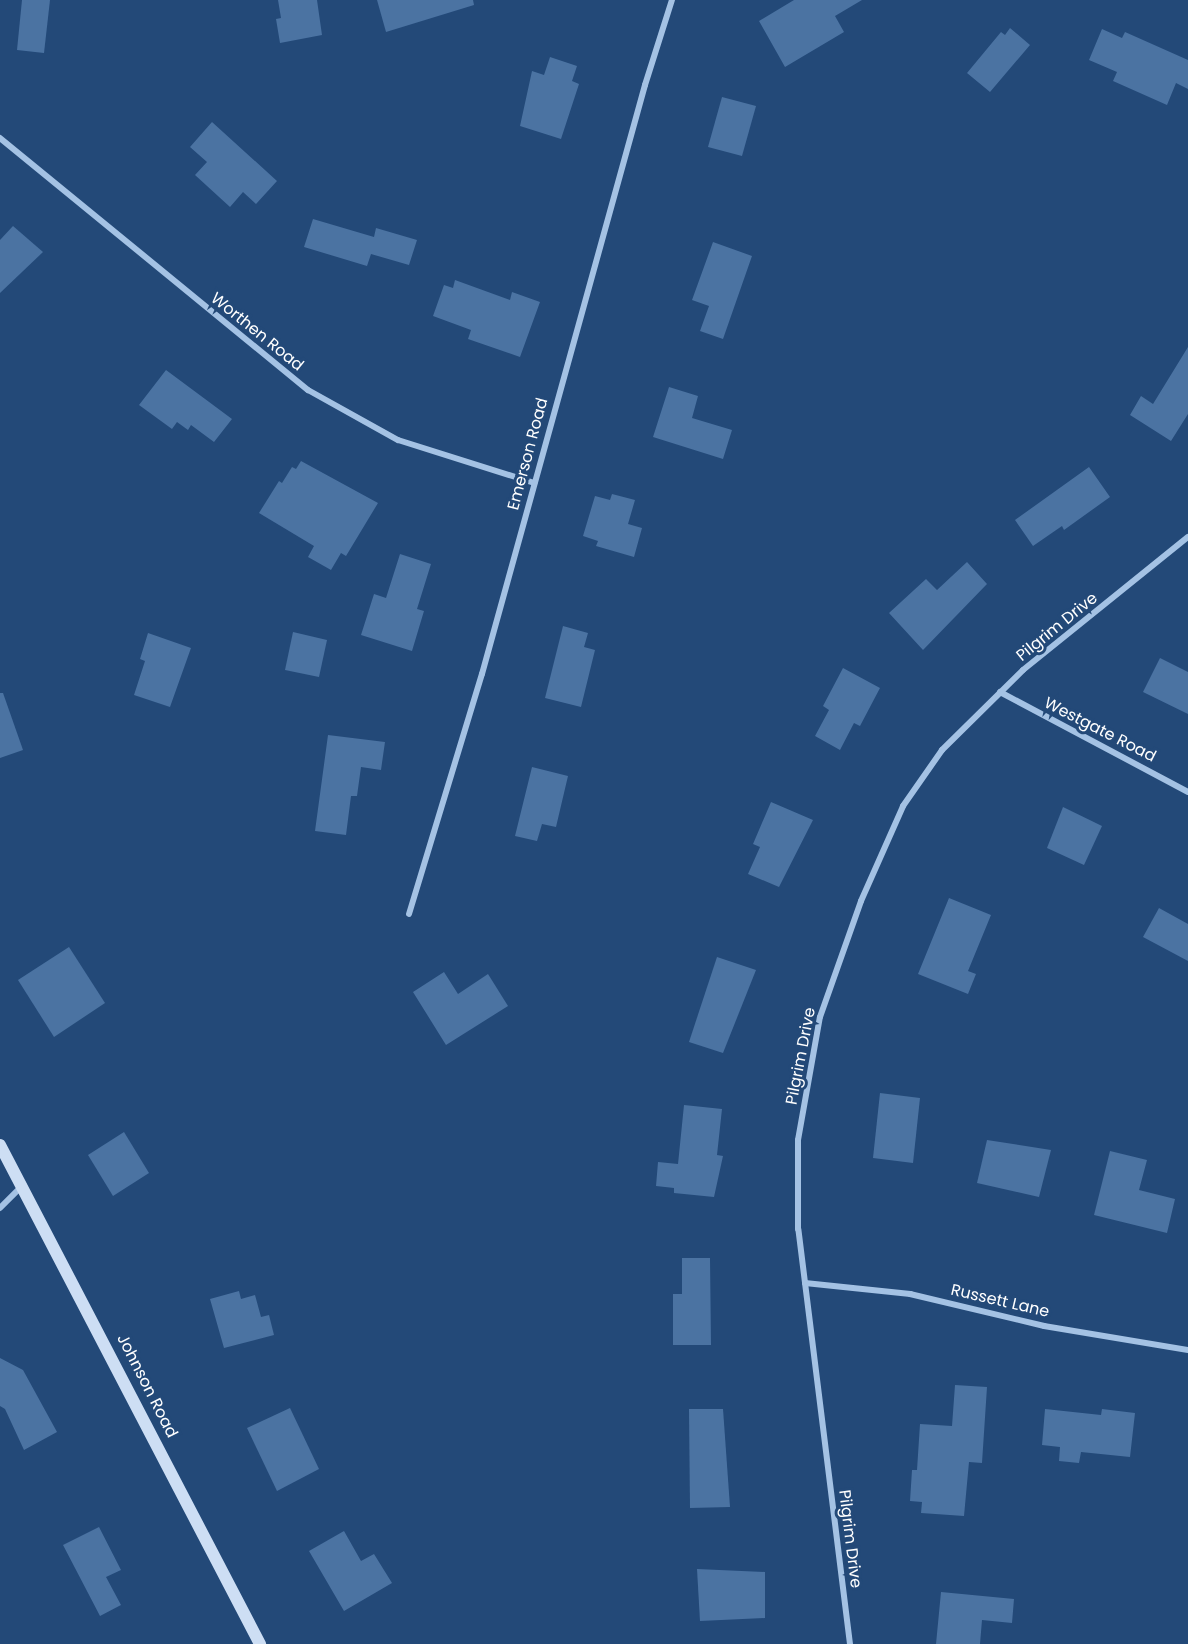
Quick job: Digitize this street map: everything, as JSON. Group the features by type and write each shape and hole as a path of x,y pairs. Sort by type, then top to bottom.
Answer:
{"street":[{"name":"Emerson Road","path":"409,914 479,686 645,85 672,0"},
{"name":"Worthen Road","path":"0,138 308,390 398,440 534,483"},
{"name":"Pilgrim Drive","path":"850,1644 798,1228 798,1140 820,1017 861,901 903,806 942,750 1000,692 1048,649 1188,537"},
{"name":"Westgate Road","path":"1000,692 1188,792"},
{"name":"Johnson Road","path":"0,1145 23,1184 260,1644"},
{"path":"0,1208 23,1184"},
{"name":"Russett Lane","path":"805,1283 910,1294 1044,1326 1188,1350"}],"building":[{"path":"22,0 50,0 44,53 17,50"},
{"path":"278,0 317,0 322,35 280,43 276,19 281,18"},
{"path":"377,0 473,0 474,5 386,32"},
{"path":"794,0 862,0 835,16 844,32 785,67 759,21"},
{"path":"1010,28 1030,45 990,92 967,73 1001,32 1005,35"},
{"path":"1102,29 1122,38 1125,32 1188,60 1188,89 1176,83 1167,105 1113,81 1117,72 1089,60"},
{"path":"550,57 577,66 572,81 579,84 561,139 520,126 532,71 544,75"},
{"path":"722,97 756,106 742,156 708,147"},
{"path":"212,122 277,181 256,204 243,192 230,207 195,175 207,162 190,147"},
{"path":"313,219 374,237 376,228 417,240 409,265 371,254 367,266 304,247"},
{"path":"13,226 43,252 0,293 0,240"},
{"path":"713,242 752,256 723,339 700,331 709,306 692,300"},
{"path":"455,280 510,300 512,292 540,302 520,357 468,339 471,330 433,316 444,285 453,288"},
{"path":"1188,347 1188,414 1171,441 1130,415 1141,396 1153,404"},
{"path":"166,370 232,419 214,442 191,425 188,430 177,422 172,429 139,405"},
{"path":"669,387 698,396 692,418 732,430 723,459 653,437"},
{"path":"301,461 378,503 346,556 341,553 331,570 308,557 314,546 259,513 279,481 282,483 292,467 296,469"},
{"path":"1089,467 1110,497 1064,530 1062,526 1033,546 1015,520"},
{"path":"612,494 635,500 628,524 642,528 634,557 596,546 598,541 583,536 595,496 610,500"},
{"path":"400,554 431,564 417,609 424,611 412,651 361,635 374,594 386,598"},
{"path":"967,562 987,584 923,650 889,613 926,579 937,590"},
{"path":"563,626 588,633 584,647 595,650 581,707 545,698"},
{"path":"293,632 327,640 319,677 285,670"},
{"path":"148,633 191,648 170,707 134,695 145,661 140,659"},
{"path":"1160,658 1188,672 1188,714 1143,692"},
{"path":"843,668 880,688 860,726 854,723 840,750 815,736 829,710 823,706"},
{"path":"0,693 3,693 23,750 0,758"},
{"path":"328,735 385,742 381,770 361,767 357,796 351,796 346,835 315,831"},
{"path":"532,767 568,776 556,827 542,824 537,841 515,836"},
{"path":"771,802 813,820 779,887 748,874 760,847 753,844"},
{"path":"1063,807 1102,826 1084,865 1047,848"},
{"path":"949,898 991,915 968,971 976,974 968,994 918,974"},
{"path":"1159,908 1188,924 1188,961 1143,937"},
{"path":"69,947 105,1003 54,1037 18,980"},
{"path":"717,957 756,970 723,1053 689,1042"},
{"path":"444,972 458,994 488,974 508,1006 446,1045 413,992"},
{"path":"880,1093 920,1098 913,1163 873,1158"},
{"path":"684,1105 722,1109 717,1155 723,1156 714,1197 674,1193 674,1188 656,1186 658,1162 678,1164"},
{"path":"124,1132 149,1173 113,1196 88,1155"},
{"path":"987,1140 1051,1150 1039,1197 977,1183"},
{"path":"1110,1151 1147,1160 1139,1190 1175,1199 1167,1233 1094,1215"},
{"path":"682,1258 710,1258 711,1345 673,1345 673,1294 682,1294"},
{"path":"239,1291 241,1299 255,1295 261,1317 269,1315 274,1335 224,1348 210,1299"},
{"path":"0,1358 23,1370 57,1432 24,1450 5,1409 0,1406"},
{"path":"955,1385 987,1387 982,1463 969,1462 964,1516 921,1513 922,1502 910,1501 912,1470 917,1470 920,1424 952,1426"},
{"path":"290,1408 319,1469 277,1491 247,1428"},
{"path":"689,1409 723,1409 730,1507 690,1508"},
{"path":"1045,1409 1101,1415 1102,1409 1135,1413 1130,1457 1081,1452 1079,1463 1059,1461 1060,1447 1042,1445"},
{"path":"99,1527 121,1570 106,1577 121,1605 100,1616 63,1545"},
{"path":"344,1531 361,1561 374,1554 392,1583 344,1611 309,1551"},
{"path":"697,1569 765,1572 765,1618 700,1621"},
{"path":"941,1592 1014,1599 1012,1623 982,1620 980,1644 936,1644"}]}
